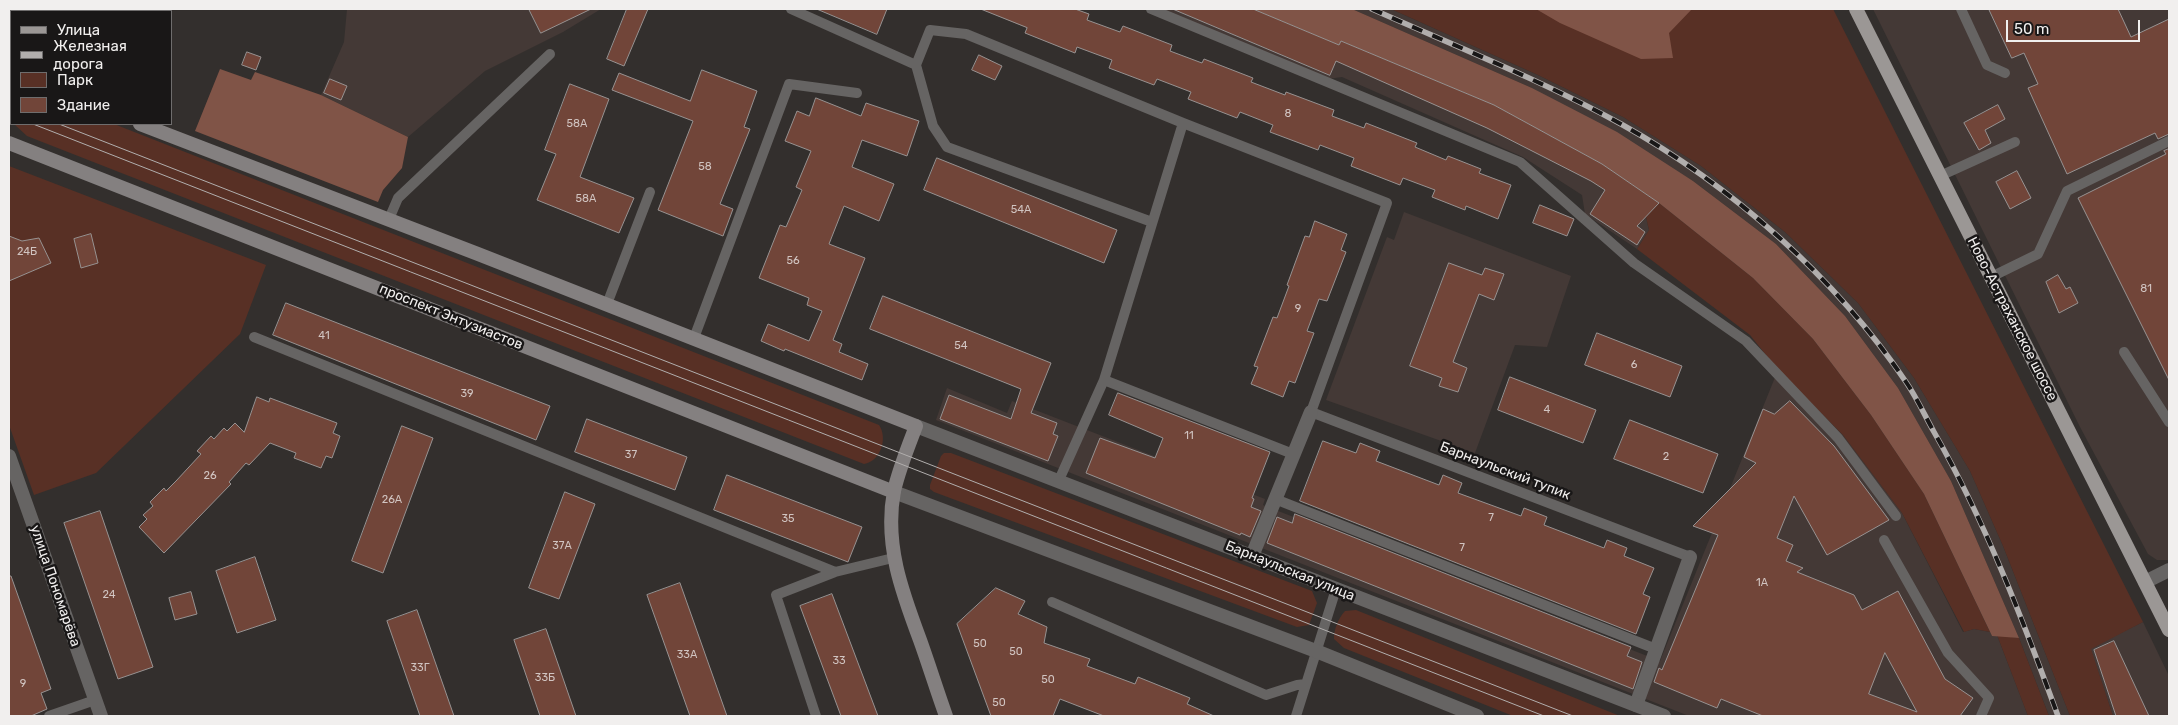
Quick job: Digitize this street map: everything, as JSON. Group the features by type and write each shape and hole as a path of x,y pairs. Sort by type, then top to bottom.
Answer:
{"main road":[{"name":"Ново-Астраханское шоссе","path":"1856,9 2169,630"},
{"path":"143,125 389,219 916,426 902,463 894,492 891,526 893,558 907,606 946,716"},
{"name":"проспект Энтузиастов","path":"9,143 894,492"}],"street":[{"path":"1252,556 1311,412"},
{"name":"Барнаульская улица","path":"916,426 1664,716"},
{"name":"улица Пономарёва","path":"9,456 101,716"},
{"path":"894,492 1316,651 1477,716"},
{"path":"1636,705 1690,557"},
{"path":"2145,582 2169,570"}],"lane":[{"path":"791,9 916,65"},
{"path":"1151,9 1520,162 1634,263 1746,341 1838,438 1896,516"},
{"path":"1961,9 1987,65 2005,72"},
{"path":"1152,222 947,147 933,126 916,65 930,30 966,34 1183,123 1387,203 1311,412"},
{"path":"389,219 398,198 550,54"},
{"path":"694,338 790,84 857,93"},
{"path":"1059,480 1104,380 1183,123"},
{"path":"1991,277 2038,254 2066,191 2169,141"},
{"path":"1940,176 2015,142"},
{"path":"607,304 650,192"},
{"path":"254,337 835,572"},
{"path":"2124,352 2169,422"},
{"path":"1104,380 1294,454"},
{"name":"Барнаульский тупик","path":"1311,412 1690,557"},
{"path":"1275,499 1656,649"},
{"path":"1884,540 1948,653 1989,698 1981,716"},
{"path":"816,716 776,595 835,572 893,558"},
{"path":"1296,716 1336,589"},
{"path":"1052,602 1266,695 1296,685 1306,684"},
{"path":"48,716 95,700"}],"shaded area":[{"path":"347,9 601,9 563,32 485,71 408,137 321,95 344,42"},
{"path":"1158,9 1253,9 1339,45 1341,41 1494,105 1602,164 1659,203 1646,217 1649,230 1637,249 1585,214 1582,195 1523,157 1342,77 1328,79"},
{"path":"1253,9 1352,9 1532,88 1617,132 1693,181 1776,244 1845,316 1898,388 1951,481 2019,638 1992,636 1924,494 1871,415 1813,339 1753,278 1659,203 1602,164 1494,105 1341,41 1339,45"},
{"path":"1352,9 1391,9 1538,75 1623,117 1701,166 1785,232 1858,303 1914,378 1970,471 2003,546 2070,716 2049,716 2019,638 1951,481 1898,388 1845,316 1776,244 1693,181 1532,88"},
{"path":"1536,9 1692,9 1669,33 1673,58 1641,59 1560,23"},
{"path":"1873,9 2169,9 2169,560 2157,560 2148,554 2080,427"},
{"path":"220,69 251,80 255,72 321,95 408,137 402,168 383,190 378,202 195,131"},
{"path":"1404,212 1571,276 1547,347 1515,345 1475,453 1326,400 1387,237 1394,240"},
{"path":"1778,370 1843,435 1902,513 1963,632 1974,629 1990,632 1992,636 1997,635 2028,716 1689,716 936,420 947,388 1007,413 1012,401 1265,499 1263,505 1660,661"},
{"path":"2143,622 2169,676 2169,716 2113,716 2090,648"}],"green space":[{"path":"1391,9 1833,9 2143,622 2091,649 2113,716 2070,716 2003,546 1970,471 1914,378 1858,303 1785,232 1701,166 1623,117 1538,75"},
{"path":"15,125 117,125 879,425 882,430 883,442 879,454 870,462 864,464 27,136"},
{"path":"9,166 266,265 240,334 96,473 34,495 9,425"},
{"path":"1659,203 1753,278 1813,339 1871,415 1924,494 1990,632 1974,629 1964,632 1902,513 1843,435 1778,370 1750,335 1637,249 1649,230 1646,217"},
{"path":"944,453 951,453 1312,591 1317,603 1309,625 1297,627 934,492 930,489 930,485 941,456"},
{"path":"1356,610 1620,716 1513,716 1344,648 1334,639 1336,628 1340,617 1345,611"},
{"path":"1997,635 2019,638 2049,716 2028,716"}],"building":[{"path":"529,9 591,9 541,33"},
{"path":"627,9 648,9 624,66 607,59"},
{"path":"817,9 887,9 877,34"},
{"path":"981,9 1075,9 1089,14 1087,20 1120,32 1123,26 1172,45 1170,51 1202,63 1204,59 1253,78 1251,82 1285,95 1286,92 1334,110 1332,116 1364,128 1366,123 1417,143 1415,147 1446,160 1448,156 1481,169 1479,173 1511,185 1498,219 1466,206 1465,210 1432,197 1435,190 1403,178 1400,185 1351,166 1354,158 1320,145 1318,150 1270,132 1273,125 1240,112 1237,118 1188,99 1191,92 1157,79 1154,85 1109,68 1112,60 1077,47 1075,53 1025,33 1027,28"},
{"path":"1173,9 1253,9 1339,45 1341,41 1494,105 1602,164 1659,203 1637,226 1645,232 1637,245 1590,214 1605,190 1487,128 1336,61 1330,75"},
{"path":"1989,9 2118,9 2131,37 2169,19 2169,134 2158,139 2155,133 2067,174 2028,88 2038,84 2024,53 2012,58"},
{"path":"247,52 261,57 256,70 242,65"},
{"path":"979,55 1002,66 995,80 972,70"},
{"path":"702,70 757,91 744,127 750,129 720,204 733,209 723,236 658,210 693,121 612,90 619,73 690,101"},
{"path":"330,79 347,86 341,100 324,93"},
{"path":"570,84 609,99 580,177 634,198 619,233 537,200 556,154 545,150"},
{"path":"816,98 861,116 866,103 919,121 907,156 862,140 852,167 894,184 879,221 844,206 829,244 865,258 833,340 842,344 839,352 868,364 862,380 761,341 768,324 809,341 822,311 807,305 809,298 759,278 780,225 786,227 802,190 796,187 811,151 785,141 797,111 809,116"},
{"path":"1998,105 2005,119 1985,130 1991,143 1979,150 1964,123"},
{"path":"2169,149 2169,380 2078,198 2166,154 2164,151"},
{"path":"937,158 1117,230 1104,263 924,190"},
{"path":"2017,171 2031,198 2010,209 1996,182"},
{"path":"1540,205 1574,219 1567,236 1533,223"},
{"path":"1315,221 1347,234 1341,250 1346,252 1327,301 1319,299 1307,331 1314,333 1295,383 1289,381 1283,397 1251,384 1258,367 1254,366 1273,317 1277,318 1305,236 1309,237"},
{"path":"91,234 98,263 81,268 74,239"},
{"path":"9,236 22,241 39,238 51,263 9,281"},
{"path":"1449,263 1482,275 1485,268 1504,274 1494,300 1479,294 1453,362 1467,368 1458,392 1439,386 1442,378 1410,366"},
{"path":"2058,275 2066,289 2070,287 2078,303 2059,313 2046,282"},
{"path":"883,296 1051,363 1031,413 1057,423 1053,434 1058,436 1048,461 940,419 949,395 1011,419 1021,389 870,329"},
{"path":"286,303 550,406 536,440 273,335"},
{"path":"1597,333 1682,366 1670,397 1585,365"},
{"path":"1510,377 1596,410 1583,443 1498,410"},
{"path":"1118,393 1270,452 1252,498 1254,499 1251,507 1261,511 1250,537 1241,533 1240,535 1086,473 1100,438 1155,458 1163,438 1109,415"},
{"path":"257,397 269,402 270,398 337,423 333,433 340,436 332,458 326,456 321,468 294,458 296,453 270,443 249,465 246,463 229,482 231,484 164,553 139,527 147,519 143,515 153,506 150,502 164,488 166,491 201,454 197,451 211,436 214,439 224,428 227,431 235,423 244,432"},
{"path":"1790,401 1834,446 1889,520 1827,555 1794,496 1777,538 1793,545 1786,561 1803,568 1797,572 1854,595 1862,610 1898,591 1945,679 1973,698 1960,716 1763,716 1721,699 1717,708 1654,682 1659,668 1662,670 1718,535 1693,526 1756,463 1744,457 1763,409 1774,414","holes":["1885,653 1917,712 1869,694"]},
{"path":"587,419 687,457 675,490 575,452"},
{"path":"1630,420 1718,454 1703,493 1614,459"},
{"path":"402,426 433,438 383,573 352,561"},
{"path":"1323,441 1356,453 1360,443 1380,451 1376,461 1439,485 1443,475 1462,483 1458,493 1521,516 1524,508 1547,517 1544,525 1604,548 1607,540 1627,548 1624,556 1654,568 1643,594 1650,597 1636,634 1300,501"},
{"path":"727,475 862,527 848,562 714,510"},
{"path":"565,492 595,504 559,599 529,588"},
{"path":"100,511 153,667 118,679 64,523"},
{"path":"1295,514 1631,647 1627,656 1642,662 1633,689 1267,543 1277,517 1292,523"},
{"path":"255,557 276,620 237,633 216,571"},
{"path":"9,576 11,576 51,689 41,693 47,709 31,716 9,716"},
{"path":"680,583 727,716 690,716 647,595"},
{"path":"996,588 1025,601 1018,614 1047,627 1044,643 1090,659 1087,666 1135,684 1138,677 1190,698 1187,704 1214,716 1104,716 1060,699 1053,716 991,716 957,624"},
{"path":"191,592 197,614 175,620 169,598"},
{"path":"832,594 878,716 841,716 800,606"},
{"path":"417,610 454,716 420,716 387,621"},
{"path":"546,629 576,716 540,716 514,640"},
{"path":"2114,641 2149,716 2116,716 2094,650"}],"tram line":[{"path":"36,125 1544,716"},
{"path":"62,125 1573,716"}],"railway":[{"path":"1372,9 1529,78 1591,108 1662,148 1702,175 1741,205 1814,271 1847,306 1906,382 1953,466 2002,571 2058,716"}]}
